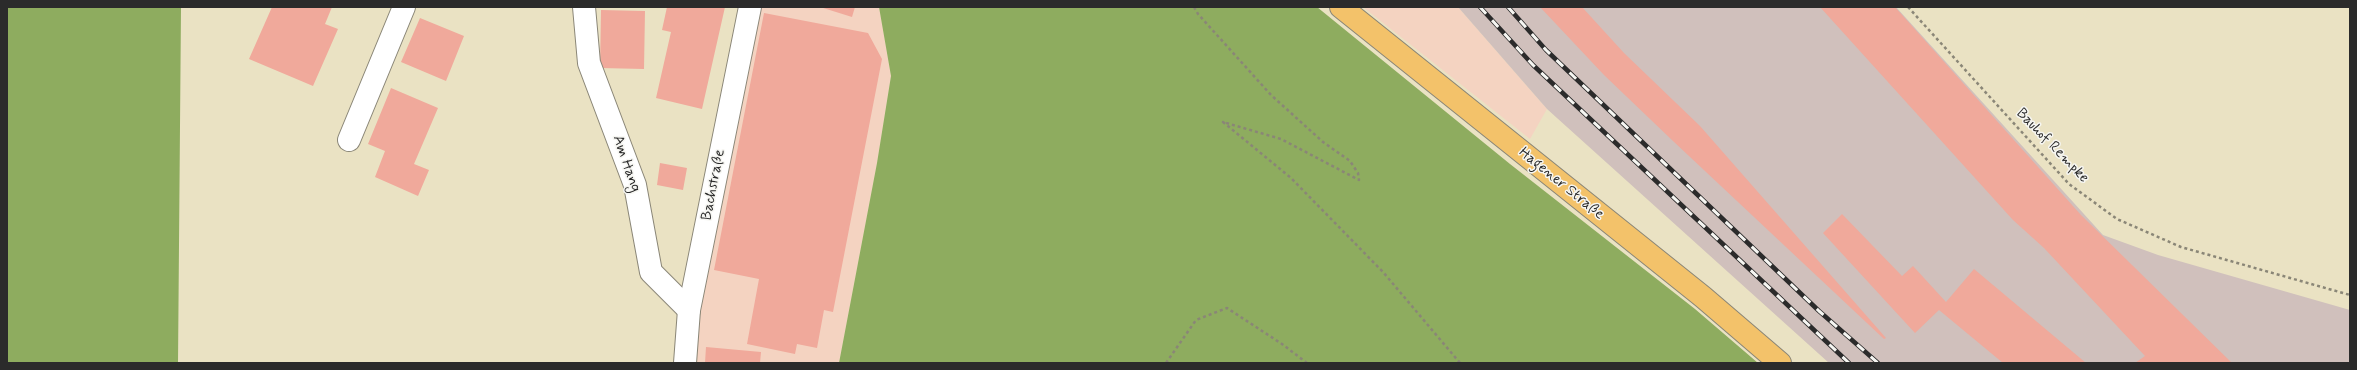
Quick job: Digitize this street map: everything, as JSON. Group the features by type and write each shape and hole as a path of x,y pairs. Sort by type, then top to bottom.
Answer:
{"main road":[{"name":"Hagener Straße","path":"1341,7 1697,292 1780,363"}],"street":[{"path":"349,140 404,7"},
{"name":"Am Hang","path":"584,7 589,63 635,185 651,272 689,310"},
{"name":"Bachstraße","path":"684,363 689,310 750,7"}],"path":[{"path":"1194,7 1198,14 1271,95 1323,142 1350,161 1358,173 1359,180 1281,139 1223,122 1291,178 1383,272 1460,363"},
{"name":"Bauhof Rempke","path":"1908,7 2069,184 2117,219 2181,247 2350,295"},
{"path":"1166,363 1196,320 1227,308 1282,344 1307,363"}],"shaded area":[{"path":"758,7 879,7 891,76 877,163 839,363 696,363 699,316"},
{"path":"1363,7 1458,7 1547,109 1530,139"},
{"path":"1458,7 1896,7 2103,235 2158,255 2350,310 2350,363 1829,363 1547,109"}],"green space":[{"path":"7,7 181,7 178,363 7,363"},
{"path":"879,7 1317,7 1510,164 1695,309 1758,363 839,363 877,163 891,76"}],"building":[{"path":"272,7 332,7 325,24 338,29 313,86 249,59"},
{"path":"667,7 725,7 702,109 656,98 671,32 662,30"},
{"path":"820,7 855,7 852,17"},
{"path":"1540,7 1582,7 1624,53 1700,126 1886,338 1884,339 1604,75"},
{"path":"1820,7 1895,7 2081,215 2232,363 2135,363 2145,356 2044,248 2013,220"},
{"path":"601,10 645,11 644,69 600,68"},
{"path":"764,13 868,33 882,59 833,312 824,310 817,348 797,344 795,354 747,344 759,279 714,270"},
{"path":"420,18 464,36 446,81 401,62"},
{"path":"391,88 438,108 414,164 429,170 418,196 375,177 385,151 368,144"},
{"path":"660,163 687,168 683,190 657,185"},
{"path":"1842,214 1902,276 1913,266 1946,302 1974,269 2086,363 2003,363 1939,310 1915,333 1823,233"},
{"path":"706,347 761,352 760,363 705,363"}],"railway":[{"path":"1480,7 1533,65 1849,363"},
{"path":"1508,7 1546,50 1819,311 1878,363"}]}
